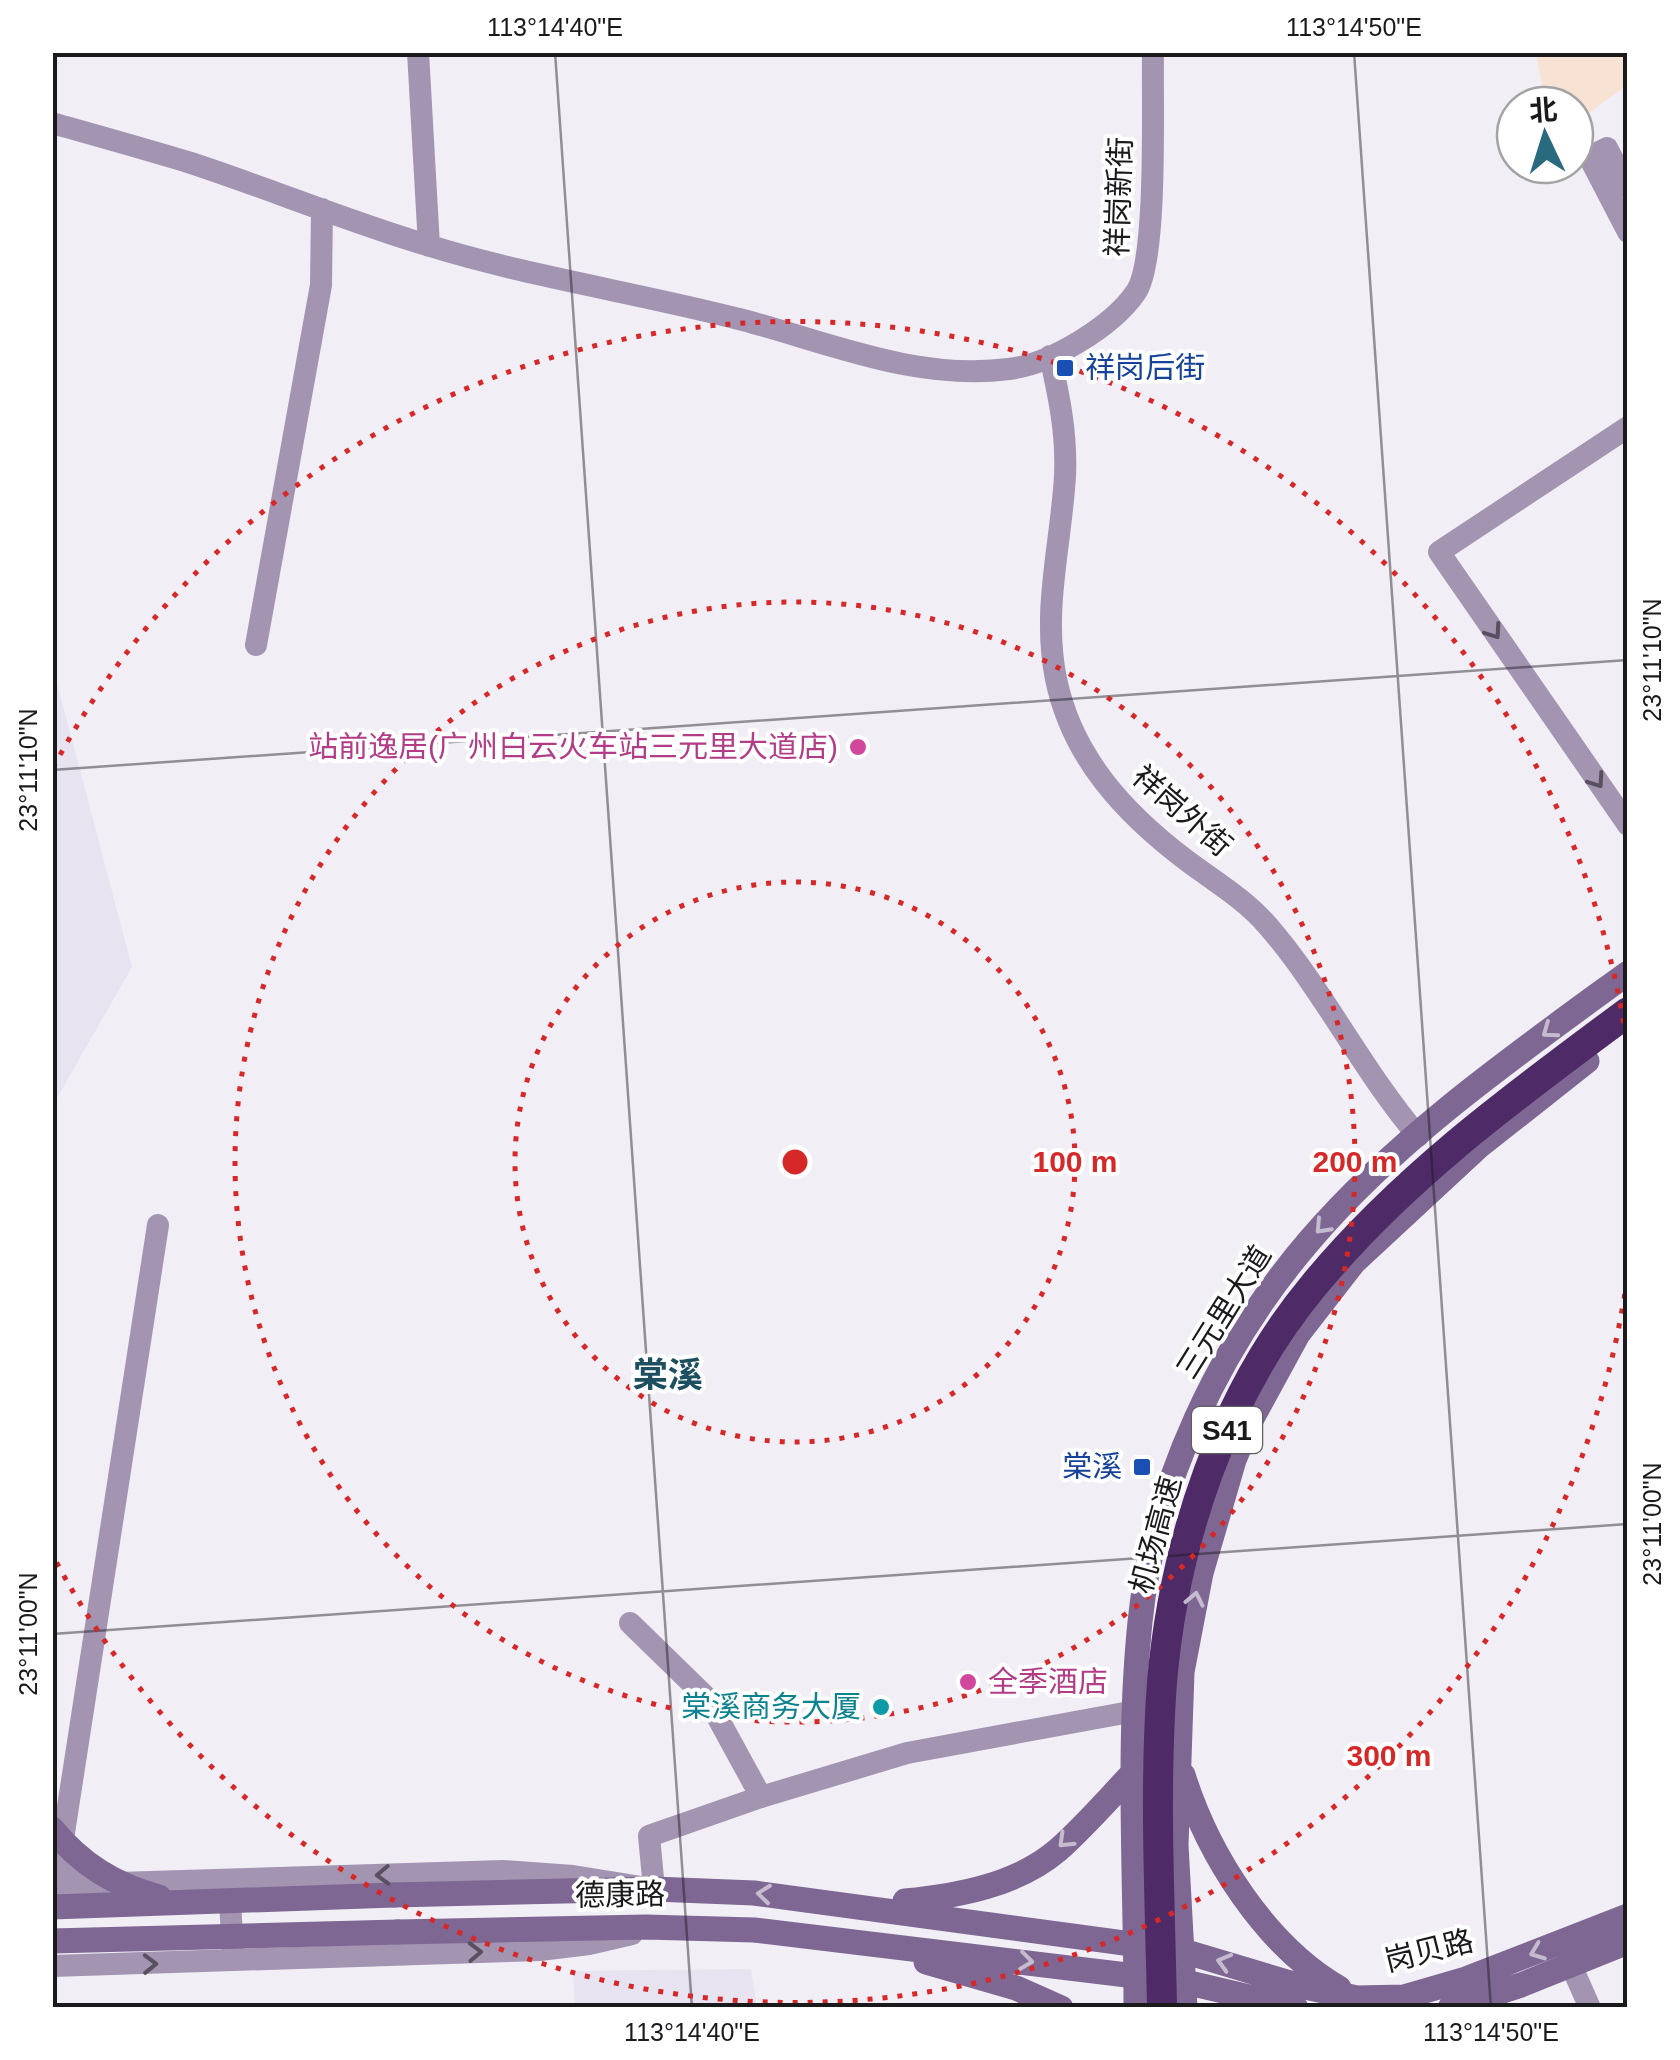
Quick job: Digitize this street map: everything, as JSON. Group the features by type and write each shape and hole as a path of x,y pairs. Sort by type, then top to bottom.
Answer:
{"highway":[{"name":"机场高速","path":"1162,2008 1158,1748 1170,1617 1192,1525 1235,1412 1290,1317 1361,1231 1465,1136 1628,1012"}],"main road":[{"name":"三元里大道","path":"1136,2008 1134,1772 1140,1620 1153,1544 1176,1467 1205,1400 1258,1309 1308,1242 1418,1136 1530,1045 1628,973"},
{"path":"1296,2008 1185,1995 1176,1845 1177,1742 1188,1630 1218,1511 1250,1422 1298,1334 1354,1262 1430,1188 1532,1103 1628,1031"},
{"path":"1135,1720 1150,1742 1177,1742"},
{"path":"1177,1742 1190,1798 1217,1854 1258,1914 1313,1973 1356,1998"},
{"path":"861,1905 940,1898 976,1890 1024,1872 1056,1851 1134,1772"},
{"path":"52,1829 76,1858 140,1892 167,1899 204,1901"},
{"name":"德康路","path":"54,1879 204,1901 654,1890 754,1893 1183,1951"},
{"name":"岗贝路","path":"1183,1951 1300,1986 1356,1998 1404,1997 1466,1979 1628,1916"},
{"name":"德康路","path":"52,1941 659,1927 754,1930 1136,1976 1185,1995"},
{"path":"859,1942 1016,1988 1061,2008"},
{"name":"岗贝路","path":"1450,2008 1628,1942"}],"street":[{"path":"418,52 429,246"},
{"name":"祥岗新街","path":"52,122 191,163 429,246 915,366 946,370 1012,369 1050,356 1101,328 1128,303 1144,280 1150,228 1154,52"},
{"path":"1628,188 1607,148 1589,157 1628,232"},
{"path":"256,646 321,285 322,209"},
{"name":"祥岗外街","path":"1050,356 1060,398 1065,454 1050,641 1059,692 1076,737 1100,777 1134,817 1240,898 1268,926 1389,1102 1418,1136"},
{"path":"1628,427 1438,552 1628,825"},
{"path":"158,1225 54,1879 93,1883 504,1871 573,1876 654,1890 649,1836 907,1753 1135,1720"},
{"path":"630,1623 707,1698 761,1797"},
{"path":"228,1879 233,1961"},
{"path":"52,1966 540,1950 588,1944 659,1927"},
{"path":"1571,1965 1590,2008"}],"shaded area":[{"path":"1536,53 1627,53 1627,85 1595,108 1595,85 1542,85"},
{"path":"53,668 132,967 52,1105"},
{"path":"751,1969 757,2007 575,2007 573,1971"}],"place":[{"name":"祥岗后街","path":"1065,368"},
{"name":"站前逸居(广州白云火车站三元里大道店)","path":"858,747"},
{"name":"棠溪","path":"1142,1467"},
{"name":"全季酒店","path":"968,1682"},
{"name":"棠溪商务大厦","path":"881,1707"}],"district":[{"name":"棠溪","path":"668,1375"}]}
